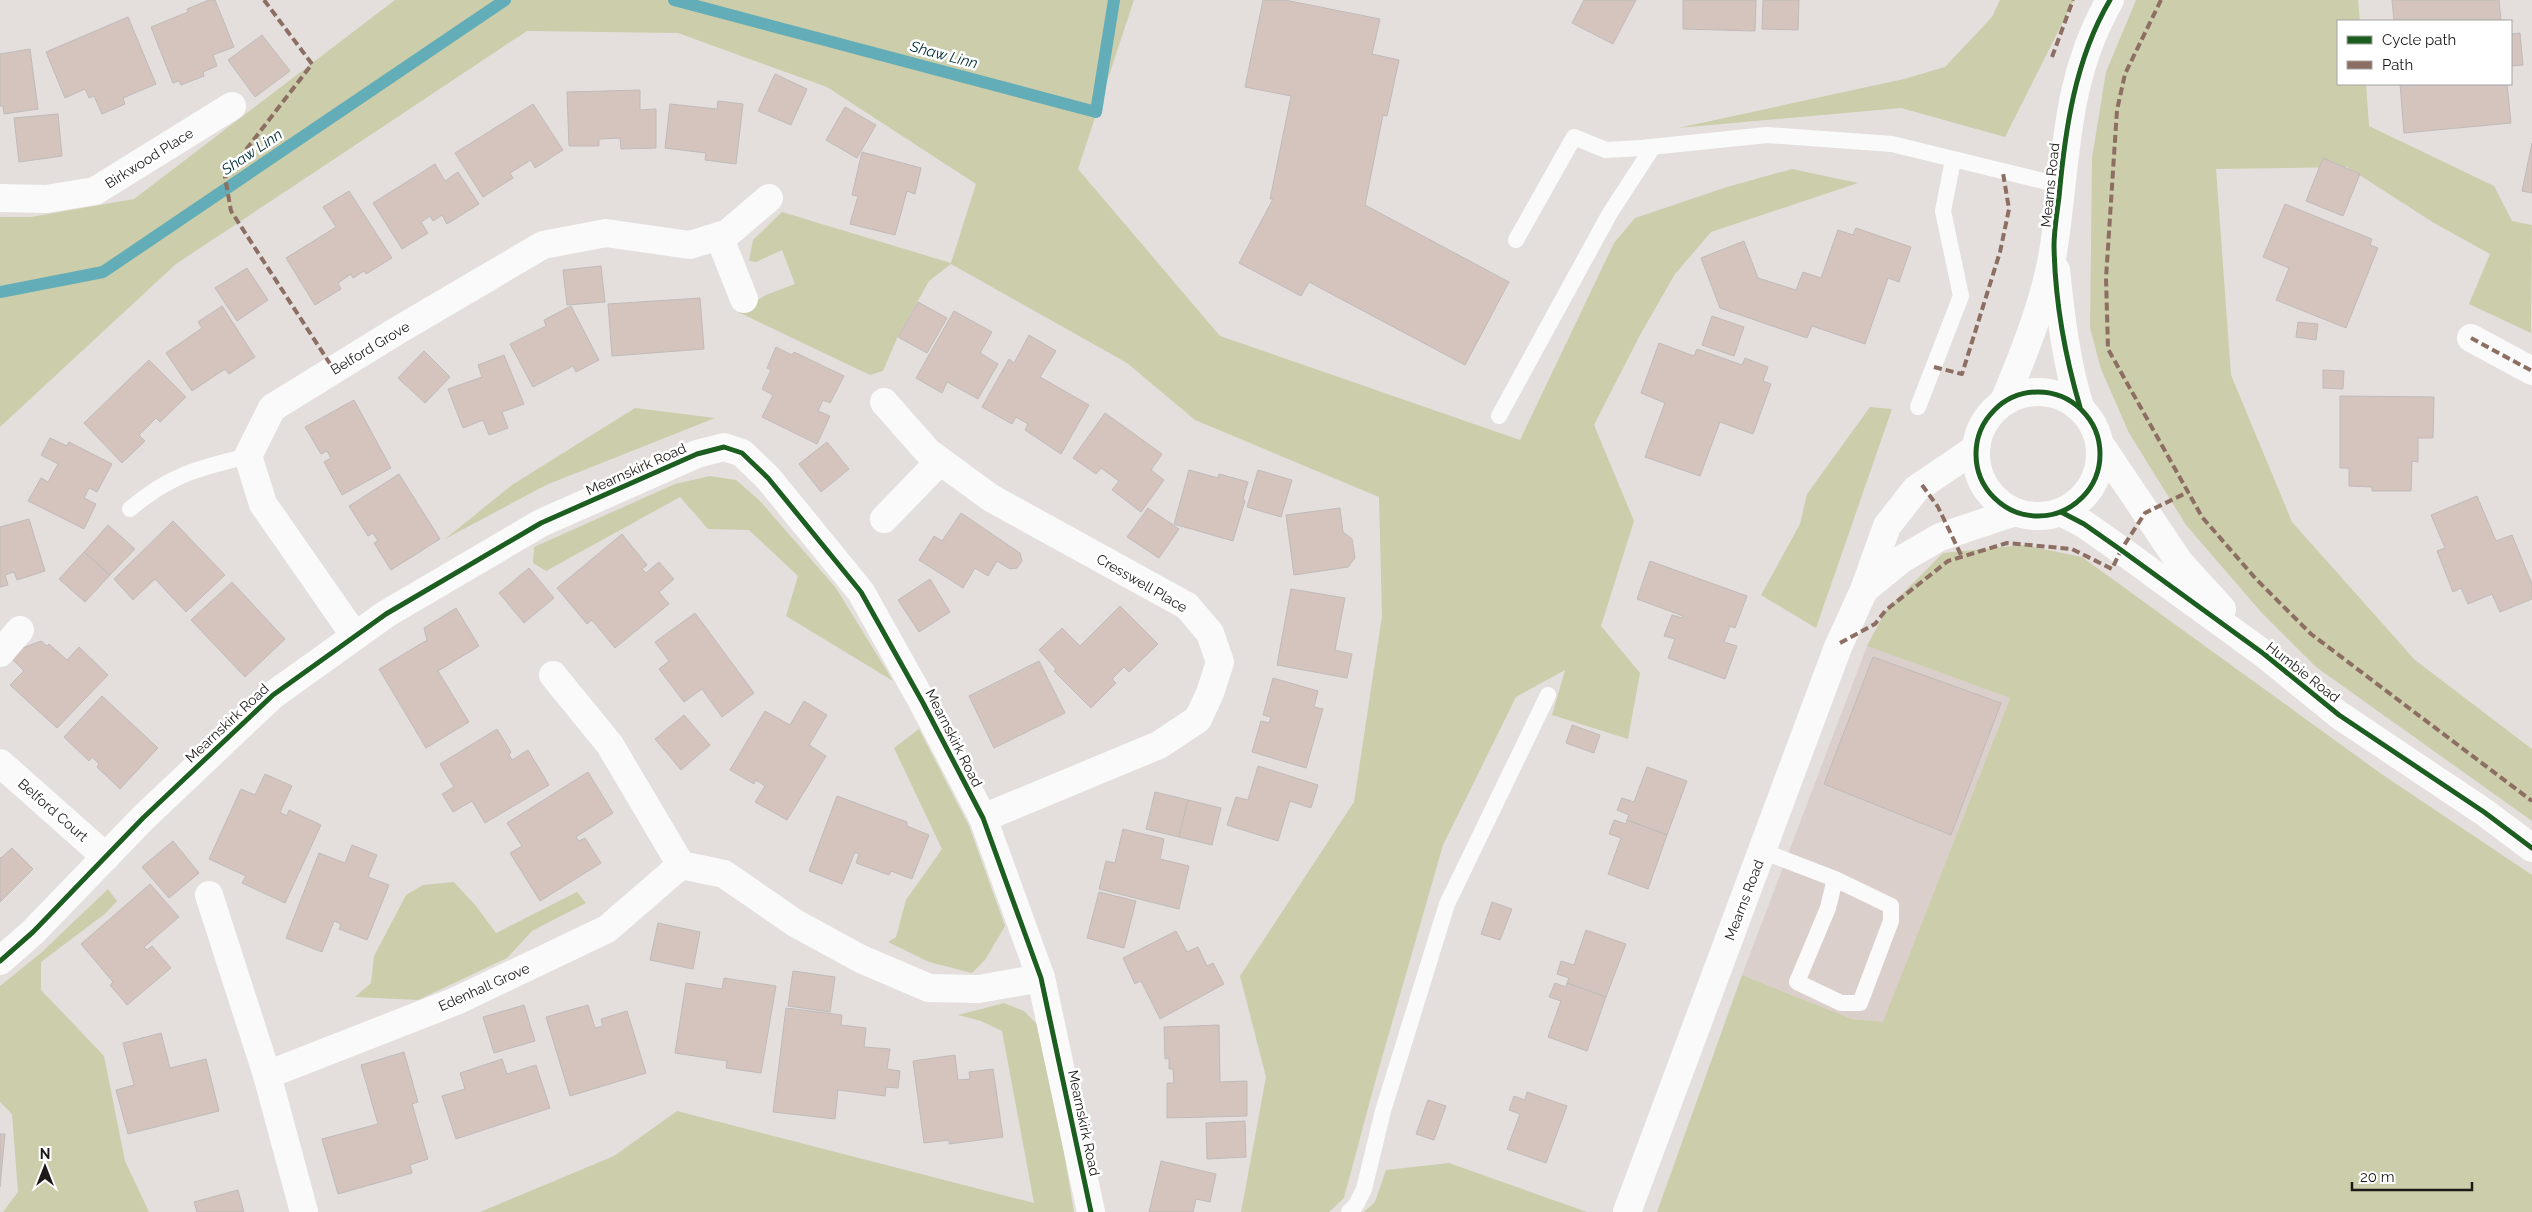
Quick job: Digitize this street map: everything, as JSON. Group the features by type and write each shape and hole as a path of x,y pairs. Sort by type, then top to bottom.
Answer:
{"street":[{"name":"Mearns Road","path":"2004,401 2036,319 2054,246 2060,184 2075,87 2096,24 2110,0"},
{"name":"Birkwood Place","path":"0,198 46,199 95,191 232,106"},
{"name":"Belford Grove","path":"248,456 272,408 395,332 543,246 606,233 690,245 728,233 769,198"},
{"path":"719,236 744,299"},
{"name":"Mearns Road","path":"2054,246 2061,323 2069,371 2080,408"},
{"path":"2471,338 2532,371"},
{"path":"2043,391 2063,397 2080,408 2093,424 2100,444 2099,465 2092,484 2079,501 2061,512 2046,516 2030,516 2015,512 1998,502 1984,487 1977,468 1975,449 1980,430 1990,414 2004,401 2023,393 2043,391"},
{"name":"Cresswell Place","path":"884,402 928,452 991,498 1187,606 1210,633 1220,662 1210,693 1198,719 1159,746 982,818"},
{"name":"Humbie Road","path":"2100,444 2180,563 2264,654"},
{"name":"Mearnskirk Road","path":"0,961 33,932 143,818 273,695 354,636 386,614 541,523 697,454 724,447 742,453 768,478 861,592 923,703 982,818 1041,978 1091,1212"},
{"name":"Mearns Road","path":"1627,1212 1838,647 1864,590 1887,526 1916,489 1975,449"},
{"path":"248,456 263,504 354,636"},
{"path":"884,519 940,461"},
{"name":"Mearns Road","path":"1864,590 1902,559 1940,537 2015,512"},
{"name":"Humbie Road","path":"2061,512 2084,524 2264,654 2339,715 2484,812 2532,848"},
{"path":"0,652 20,630"},
{"path":"553,674 610,745 681,865 724,874 795,923 861,959 929,988 979,989 1041,978"},
{"name":"Belford Court","path":"0,763 106,857"},
{"name":"Edenhall Grove","path":"267,1075 456,1000 607,929 681,865"},
{"path":"209,896 267,1075 304,1212"}],"lane":[{"path":"1516,240 1574,137 1606,150 1767,135 1892,144 2060,184"},
{"path":"1499,416 1610,213 1653,147"},
{"path":"1918,407 1961,296 1943,211 1953,160"},
{"path":"130,508 166,481 193,470 248,456"},
{"path":"1349,1212 1356,1205 1364,1189 1382,1111 1447,904 1548,695"},
{"path":"1762,851 1835,879 1891,906 1891,921 1860,1003 1841,1002 1797,982 1828,908 1835,879"}],"shaded area":[{"path":"1867,646 2010,698 1883,1023 1852,1019 1742,975"}],"green space":[{"path":"395,0 1134,0 1078,169 1220,336 1520,440 1614,243 1635,218 1727,187 1792,169 1858,183 1711,232 1675,274 1640,335 1594,425 1634,521 1601,626 1640,673 1628,739 1552,715 1565,670 1516,697 1443,845 1344,1198 1329,1212 1241,1212 1266,1077 1240,976 1354,802 1382,616 1379,497 1195,420 1127,363 951,264 929,281 898,336 883,371 870,375 738,312 766,295 795,284 782,250 756,262 749,261 753,240 782,212 951,263 976,184 827,87 678,33 527,31 176,264 0,427 0,217 31,217 134,199"},
{"path":"2000,0 2074,0 2005,137 1901,108 1678,128 1904,79 1945,67 1992,17"},
{"path":"2136,0 2358,0 2360,20 2337,20 2337,85 2366,85 2369,126 2494,186 2512,221 2532,225 2531,333 2469,304 2490,254 2434,223 2347,167 2216,169 2231,375 2292,522 2415,660 2532,749 2532,821 2316,667 2261,612 2186,525 2129,433 2101,369 2090,328 2092,158 2106,72"},
{"path":"1870,407 1892,409 1816,628 1761,595 1800,524 1807,494"},
{"path":"635,408 715,418 546,485 445,539 512,485"},
{"path":"710,476 736,480 760,501 836,588 893,681 786,616 798,576 749,530 708,529 680,497 546,571 533,563 534,547 675,484"},
{"path":"2023,545 2082,557 2380,773 2532,875 2532,1212 1657,1212 1742,975 1852,1019 1883,1022 2010,698 1867,646 1886,610 1943,553"},
{"path":"919,729 969,826 1005,926 985,960 972,973 929,962 888,942 896,937 906,900 942,849 894,748"},
{"path":"454,882 476,906 496,933 577,892 586,903 532,931 507,958 418,1000 355,997 371,983 374,956 406,895 423,885"},
{"path":"108,889 117,901 106,913 41,962 41,990 104,1056 125,1161 149,1212 3,1212 18,1192 12,1114 0,1102 0,986 41,953"},
{"path":"1004,1003 1024,1011 1043,1030 1074,1212 480,1212 614,1156 677,1111 1034,1203 1002,1031 981,1021 958,1015"},
{"path":"1449,1163 1587,1212 1364,1212 1375,1202 1386,1170"}],"building":[{"path":"209,0 215,0 234,47 213,55 217,66 203,72 204,76 181,85 179,81 173,83 151,27 188,12 187,9"},
{"path":"1263,0 1285,0 1380,19 1372,54 1399,60 1387,116 1383,115 1365,205 1509,282 1465,365 1309,282 1301,296 1239,263 1273,199 1270,199 1291,96 1245,87"},
{"path":"1584,0 1636,0 1613,44 1572,23"},
{"path":"1683,0 1756,0 1755,31 1683,29"},
{"path":"1763,0 1799,0 1798,30 1762,29"},
{"path":"2392,0 2499,0 2501,20 2394,20"},
{"path":"128,17 156,84 123,98 125,104 102,114 94,96 89,98 85,89 65,98 46,52"},
{"path":"2520,33 2523,65 2512,66 2512,34"},
{"path":"262,35 290,71 255,97 228,60"},
{"path":"30,49 38,109 4,114 3,106 0,106 0,54"},
{"path":"775,74 807,89 791,125 758,111"},
{"path":"2400,85 2507,85 2511,123 2404,133"},
{"path":"640,90 640,110 656,109 656,148 621,149 620,138 599,139 599,146 569,146 567,92"},
{"path":"718,101 743,104 736,164 705,160 706,153 665,148 670,104 717,109"},
{"path":"533,104 563,150 535,168 531,160 510,173 513,178 483,197 455,153"},
{"path":"845,107 876,125 857,158 826,140"},
{"path":"58,114 62,156 19,162 14,118"},
{"path":"2532,143 2532,193 2522,191"},
{"path":"862,152 921,168 915,194 907,191 895,235 850,224 858,196 852,195"},
{"path":"2323,158 2360,174 2343,216 2306,201"},
{"path":"435,164 445,181 458,172 479,204 447,224 442,215 433,221 430,216 421,222 428,233 402,249 373,203"},
{"path":"349,191 392,258 366,274 364,271 353,278 351,274 338,283 341,289 315,305 286,258 336,227 323,207"},
{"path":"2285,204 2372,239 2370,245 2378,248 2346,328 2276,300 2289,268 2263,257"},
{"path":"1856,228 1911,247 1899,282 1888,278 1865,344 1812,326 1807,338 1720,308 1701,258 1744,241 1758,278 1796,290 1803,272 1821,278 1838,230 1853,235"},
{"path":"601,266 605,302 567,305 563,270"},
{"path":"247,268 268,300 237,321 215,288"},
{"path":"700,298 704,349 612,356 608,304"},
{"path":"918,302 947,318 927,353 898,337"},
{"path":"222,306 255,357 229,374 225,369 192,391 166,353 202,328 198,322"},
{"path":"571,306 599,360 576,372 573,366 533,387 510,344 546,326 544,320"},
{"path":"954,311 992,332 980,353 998,364 978,399 947,382 942,393 916,378"},
{"path":"1712,316 1744,327 1734,356 1702,345"},
{"path":"2298,322 2318,324 2316,340 2296,337"},
{"path":"1029,335 1056,351 1040,377 1089,405 1061,454 1025,430 1028,424 1016,417 1012,424 982,407 1009,359 1014,363"},
{"path":"1659,343 1694,356 1697,349 1742,365 1745,358 1768,367 1763,381 1771,384 1753,434 1720,422 1700,476 1645,457 1665,403 1641,393"},
{"path":"776,347 792,355 794,352 844,376 830,403 823,400 818,411 830,416 817,444 762,417 773,395 762,389 771,370 767,368"},
{"path":"424,351 450,377 425,403 398,378"},
{"path":"504,355 524,404 502,412 508,428 489,435 483,420 463,428 448,389 482,377 478,365"},
{"path":"149,360 186,397 160,422 156,418 139,435 145,441 122,463 84,423"},
{"path":"2323,370 2344,371 2343,389 2323,388"},
{"path":"2340,396 2434,397 2433,438 2418,438 2418,462 2412,461 2411,491 2372,491 2372,487 2349,486 2349,468 2340,468"},
{"path":"354,400 391,468 342,495 324,462 331,458 327,451 321,454 305,427"},
{"path":"1105,413 1162,454 1151,470 1164,480 1141,512 1112,490 1119,481 1101,468 1096,474 1073,458"},
{"path":"50,438 67,446 69,442 112,464 97,492 89,488 84,498 96,504 84,529 28,501 41,478 48,482 58,464 41,455"},
{"path":"827,442 849,469 821,492 799,464"},
{"path":"1189,470 1218,478 1219,474 1248,482 1243,499 1245,501 1233,541 1174,524"},
{"path":"1258,470 1292,480 1281,517 1247,507"},
{"path":"399,474 440,539 391,570 374,543 378,541 373,533 368,536 349,506"},
{"path":"2477,496 2496,541 2512,535 2532,584 2532,599 2500,612 2492,594 2468,604 2461,588 2453,592 2437,551 2445,548 2431,515"},
{"path":"1148,508 1179,529 1159,558 1127,537"},
{"path":"1340,508 1343,532 1352,539 1355,558 1348,567 1294,575 1286,515"},
{"path":"961,513 1020,553 1022,561 1017,568 1010,569 997,561 988,576 975,568 963,588 919,560 934,536 942,541"},
{"path":"29,519 45,571 17,580 14,572 5,575 8,585 0,587 0,527"},
{"path":"173,521 225,575 186,612 155,579 133,600 114,579"},
{"path":"108,525 135,549 110,575 84,552"},
{"path":"622,534 647,565 642,569 646,573 659,562 674,579 659,592 669,604 615,648 592,620 587,624 557,588"},
{"path":"84,552 110,575 85,602 59,579"},
{"path":"1650,561 1747,596 1735,628 1730,626 1724,642 1737,646 1725,679 1668,658 1675,639 1664,636 1672,615 1682,618 1683,616 1637,599"},
{"path":"529,568 554,598 524,623 499,593"},
{"path":"930,579 950,612 919,632 898,600"},
{"path":"232,582 285,639 245,677 191,620"},
{"path":"1291,589 1345,598 1335,650 1352,654 1347,678 1277,665"},
{"path":"1120,606 1158,644 1129,672 1124,667 1112,679 1116,683 1091,708 1054,671 1056,669 1039,650 1062,628 1080,646"},
{"path":"456,608 479,646 438,671 469,722 426,748 379,669 427,640 424,628"},
{"path":"695,613 754,693 722,717 702,689 684,702 659,669 669,661 655,642"},
{"path":"41,641 47,646 49,644 67,660 79,647 108,675 57,728 10,685 24,671 11,658 20,649"},
{"path":"1873,657 2001,703 1951,835 1824,784"},
{"path":"1039,661 1065,713 994,748 969,696"},
{"path":"1273,678 1318,691 1314,707 1323,709 1306,768 1252,752 1261,721 1269,723 1271,717 1263,715"},
{"path":"102,696 158,748 120,789 97,767 99,764 92,757 89,761 64,737"},
{"path":"804,701 827,715 809,745 826,756 787,820 755,802 765,786 756,780 754,784 730,770 765,711 790,725"},
{"path":"684,715 710,745 681,770 655,739"},
{"path":"1572,725 1600,735 1594,753 1566,743"},
{"path":"497,729 511,752 509,755 512,760 528,750 549,785 485,823 472,801 453,812 442,794 454,787 440,764"},
{"path":"1258,766 1318,785 1311,808 1290,801 1278,841 1227,825 1236,797 1248,800"},
{"path":"1647,767 1687,781 1667,835 1627,820 1629,815 1617,810 1622,798 1634,802"},
{"path":"588,772 613,813 576,837 579,841 585,838 601,863 540,901 510,853 522,846 507,823"},
{"path":"265,774 292,786 280,812 287,816 289,810 321,825 285,903 242,883 246,876 209,859 241,789 255,795"},
{"path":"1155,792 1188,800 1179,837 1146,829"},
{"path":"837,796 907,822 907,826 929,835 912,879 891,871 889,875 856,863 859,854 855,852 842,884 809,871"},
{"path":"1188,800 1221,808 1212,845 1179,837"},
{"path":"1614,820 1626,824 1627,820 1667,835 1648,889 1608,874 1621,838 1609,834"},
{"path":"1123,829 1164,839 1160,859 1189,866 1179,909 1099,889 1106,861 1115,863"},
{"path":"173,841 199,873 169,898 142,867"},
{"path":"352,845 377,855 368,877 389,885 367,940 339,929 341,924 334,921 322,952 286,938 319,853 345,863"},
{"path":"12,848 33,869 0,902 0,857"},
{"path":"150,884 179,917 144,947 147,950 152,946 171,968 127,1005 110,985 113,982 81,944"},
{"path":"1099,892 1136,901 1124,948 1087,938"},
{"path":"1492,902 1512,909 1500,940 1481,934"},
{"path":"658,923 700,932 693,969 650,960"},
{"path":"1586,930 1626,944 1606,997 1567,983 1569,978 1557,974 1561,961 1574,965"},
{"path":"1176,931 1187,952 1198,947 1207,966 1213,963 1224,984 1160,1019 1141,981 1135,984 1123,958"},
{"path":"793,971 835,977 830,1012 788,1006"},
{"path":"724,978 776,986 761,1073 726,1068 727,1061 675,1053 686,983 722,989"},
{"path":"1555,983 1566,987 1567,983 1606,997 1587,1051 1548,1037 1561,1001 1549,997"},
{"path":"524,1005 535,1041 494,1053 483,1017"},
{"path":"588,1005 595,1028 603,1026 601,1019 627,1011 646,1073 570,1096 546,1017"},
{"path":"786,1008 842,1015 841,1025 866,1028 864,1047 890,1049 887,1069 900,1071 898,1088 886,1087 885,1096 838,1090 835,1119 773,1112"},
{"path":"1219,1025 1220,1082 1247,1081 1247,1116 1167,1118 1167,1083 1174,1083 1173,1069 1169,1069 1169,1058 1165,1059 1164,1027"},
{"path":"161,1033 170,1068 206,1059 219,1111 128,1134 116,1090 134,1085 123,1043"},
{"path":"404,1052 418,1102 412,1104 428,1159 410,1165 412,1173 338,1194 322,1139 378,1124 361,1065"},
{"path":"955,1055 958,1080 970,1079 969,1072 993,1069 1003,1137 949,1144 949,1140 924,1143 913,1061"},
{"path":"502,1059 507,1074 536,1065 550,1108 456,1139 442,1096 465,1089 460,1073"},
{"path":"1527,1092 1567,1106 1546,1163 1507,1149 1520,1114 1509,1110 1514,1096 1525,1100"},
{"path":"1428,1100 1446,1106 1434,1140 1416,1134"},
{"path":"1245,1121 1246,1157 1207,1159 1206,1123"},
{"path":"0,1134 5,1134 0,1187"},
{"path":"1161,1161 1216,1174 1210,1202 1196,1199 1193,1212 1149,1212"},
{"path":"238,1190 244,1212 197,1212 194,1202"}],"waterway":[{"name":"Shaw Linn","path":"0,292 103,272 505,0"},
{"name":"Shaw Linn","path":"674,0 1096,112 1114,0"}],"marked path":[{"path":"264,0 312,64 225,177 231,211 334,370"},
{"path":"2052,57 2073,0"},
{"path":"2161,0 2125,74 2117,110 2106,278 2108,349 2202,517 2256,579 2311,634 2532,801"},
{"path":"1934,367 1962,374 2000,252 2009,209 2003,173"},
{"path":"2471,338 2532,371"},
{"path":"1922,485 1938,507 1962,557"},
{"path":"1840,643 1875,624 1886,610 1948,561 2007,543 2072,549 2112,569 2121,550 2145,513 2188,492"}],"cycle path":[{"path":"2080,407 2065,348 2055,266 2054,234 2065,146 2074,96 2088,46 2110,0"},
{"path":"2038,392 2062,397 2082,410 2095,430 2100,454 2095,478 2082,498 2062,511 2038,516 2014,511 1994,498 1981,478 1976,454 1981,430 1994,410 2014,397 2038,392"},
{"path":"0,961 33,932 143,818 273,695 386,614 541,523 697,454 724,447 742,453 768,478 861,592 923,703 983,818 1041,978 1091,1212"},
{"path":"2061,512 2084,524 2121,550 2264,654 2339,715 2484,812 2532,848"}]}
